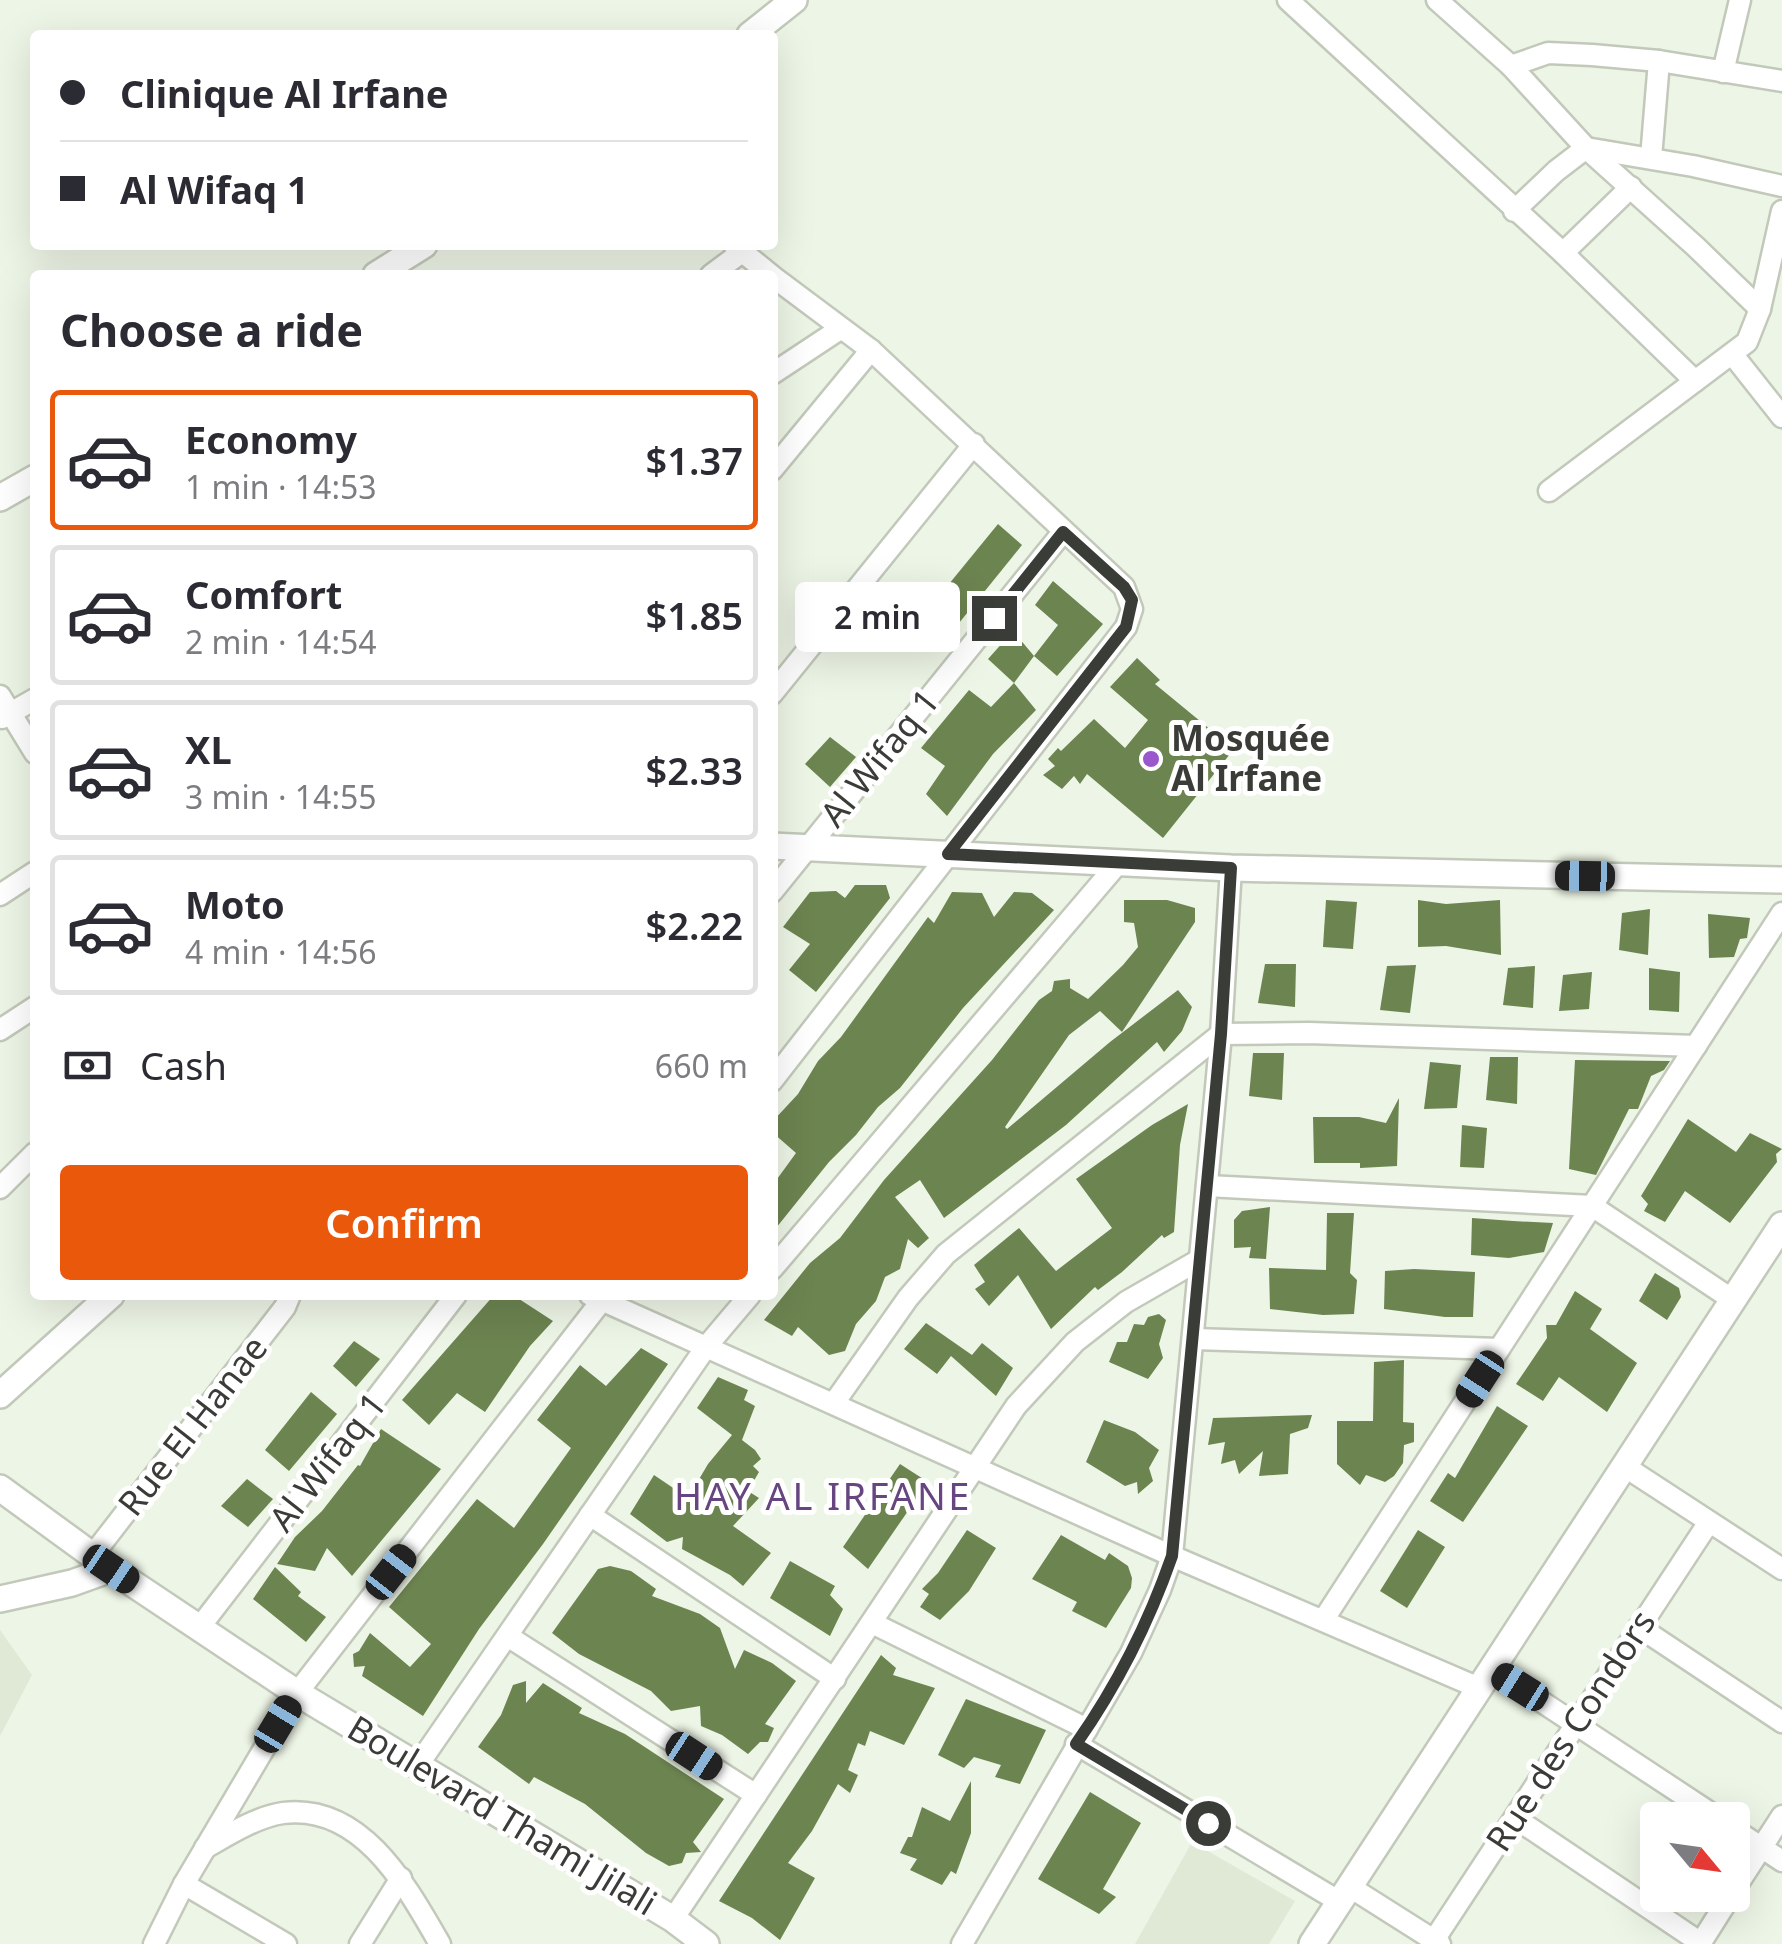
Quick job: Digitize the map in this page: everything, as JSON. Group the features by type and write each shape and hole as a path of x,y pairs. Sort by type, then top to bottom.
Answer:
{"street":[{"path":"756,30 794,0"},
{"path":"1288,0 1696,381"},
{"path":"1437,0 1511,66 1586,148 1760,309"},
{"path":"1723,72 1740,0"},
{"path":"1511,66 1562,53 1660,61 1782,82"},
{"path":"1651,158 1660,61"},
{"path":"1514,211 1586,148 1782,186"},
{"path":"1563,253 1632,187"},
{"path":"1549,490 1747,342 1760,309 1782,211"},
{"path":"384,270 416,250"},
{"path":"717,270 736,250"},
{"path":"741,250 766,270"},
{"path":"778,280 871,350 974,444 1124,587 1132,608 1126,627 778,1073"},
{"path":"778,370 840,329"},
{"path":"778,463 871,350"},
{"path":"1733,355 1782,417"},
{"path":"778,687 974,444"},
{"path":"0,498 30,481"},
{"name":"Al Wifaq 1","path":"778,884 1063,532"},
{"path":"30,701 3,709 30,747"},
{"path":"778,846 1231,868 1782,880"},
{"path":"778,1262 1120,861"},
{"path":"962,1944 1130,1653 1172,1556 1221,1034 1231,868"},
{"path":"0,895 30,875"},
{"path":"1324,1619 1782,913"},
{"path":"0,1030 30,1010"},
{"path":"834,1404 908,1298 946,1254 1221,1034 1309,1033 1696,1046"},
{"path":"2,1180 30,1157"},
{"path":"1207,1186 1592,1206 1734,1300"},
{"path":"1312,1944 1782,1225"},
{"path":"673,1919 1016,1406 1075,1342 1126,1302 1198,1260"},
{"path":"0,1395 105,1300"},
{"name":"Rue El Hanae","path":"101,1562 288,1300"},
{"name":"Al Wifaq 1","path":"199,1628 452,1300"},
{"path":"154,1944 184,1884 297,1693 598,1300"},
{"path":"606,1300 1172,1556 1324,1619 1485,1679 1576,1722 1694,1802"},
{"path":"418,1765 706,1347 746,1300"},
{"path":"1194,1339 1499,1348"},
{"path":"1624,1466 1782,1569"},
{"name":"Boulevard Thami Jilali","path":"0,1488 101,1562 297,1693 673,1919 706,1944"},
{"path":"590,1516 834,1679"},
{"name":"Rue des Condors","path":"1437,1942 1576,1722 1710,1522"},
{"path":"0,1600 72,1583 101,1562"},
{"path":"872,1623 1081,1737 1345,1894 1437,1942"},
{"path":"1639,1626 1782,1722"},
{"path":"509,1637 756,1795"},
{"path":"205,1848 281,1814 325,1819 349,1830 386,1858 440,1944"},
{"path":"1750,1866 1782,1816"},
{"path":"1515,1818 1700,1943 1720,1912"},
{"path":"1750,1840 1782,1861"},
{"path":"360,1944 402,1878"},
{"path":"184,1884 286,1944"}],"shaded area":[{"path":"0,1630 32,1675 0,1736"},
{"path":"1192,1842 1295,1901 1269,1944 1135,1944"}],"building":[{"path":"998,524 1022,545 955,628 931,606"},
{"path":"1053,581 1103,624 1057,676 1034,656 1058,625 1035,605"},
{"path":"1013,631 1034,656 1014,683 988,659"},
{"name":"Mosquée Al Irfane","path":"1137,658 1160,680 1155,684 1234,749 1163,838 1087,774 1080,784 1074,776 1062,789 1043,775 1055,766 1048,759 1058,748 1061,751 1094,719 1125,748 1148,720 1110,687"},
{"path":"1014,683 1036,710 993,754 947,816 926,794 945,766 921,748 969,690 991,707"},
{"path":"830,737 856,757 830,787 805,764"},
{"path":"855,885 886,885 890,898 816,992 789,970 810,944 783,927 810,892 836,891 845,898"},
{"path":"952,892 982,893 994,917 1014,892 1032,893 1054,910 963,1008 900,1088 829,1162 778,1226 778,1178 796,1153 778,1137 778,1116 928,917 934,923"},
{"path":"1124,900 1167,900 1195,908 1195,922 1122,1032 1100,1011 1069,1035 1005,1127 1178,990 1192,1007 1182,1031 1164,1052 1157,1042 1066,1125 944,1218 920,1180 895,1197 929,1238 918,1248 908,1239 900,1269 885,1277 876,1301 856,1324 845,1351 829,1355 798,1327 792,1336 764,1320 810,1263 840,1238 884,1180 992,1060 1039,1000 1052,991 1054,981 1070,979 1070,988 1088,999 1123,965 1138,947 1134,923 1124,922"},
{"path":"1326,900 1357,902 1353,949 1323,947"},
{"path":"1418,900 1446,904 1500,900 1501,955 1446,946 1418,947"},
{"path":"1650,909 1648,955 1619,950 1622,913"},
{"path":"1708,914 1750,918 1747,938 1740,939 1734,957 1709,958"},
{"path":"1265,964 1296,964 1295,1007 1258,1003"},
{"path":"1416,965 1410,1013 1380,1010 1387,966"},
{"path":"1535,966 1533,1008 1503,1005 1508,968"},
{"path":"1649,968 1680,972 1679,1012 1649,1010"},
{"path":"1592,972 1589,1009 1559,1011 1563,975"},
{"path":"1253,1053 1284,1053 1282,1100 1249,1096"},
{"path":"1490,1057 1518,1057 1517,1104 1486,1100"},
{"path":"1575,1060 1670,1061 1664,1070 1651,1076 1638,1109 1629,1109 1596,1175 1569,1169"},
{"path":"1430,1062 1461,1065 1457,1108 1424,1109"},
{"path":"1399,1098 1397,1166 1360,1168 1360,1163 1314,1163 1313,1117 1359,1117 1386,1123"},
{"path":"1188,1104 1180,1145 1174,1232 1164,1238 1162,1235 1122,1272 1098,1290 1095,1287 1051,1329 1018,1275 989,1306 975,1289 985,1282 974,1265 1019,1228 1056,1271 1112,1228 1076,1179"},
{"path":"1688,1119 1736,1152 1750,1133 1782,1149 1776,1154 1777,1162 1730,1223 1685,1191 1665,1222 1644,1211 1648,1204 1641,1196"},
{"path":"1462,1125 1487,1128 1484,1168 1460,1167"},
{"path":"1270,1207 1266,1259 1249,1258 1251,1247 1234,1248 1234,1220 1242,1211"},
{"path":"1327,1213 1354,1213 1350,1273 1357,1280 1354,1314 1270,1309 1269,1268 1326,1270"},
{"path":"1472,1218 1553,1223 1544,1252 1509,1258 1471,1255"},
{"path":"1385,1271 1475,1272 1473,1317 1384,1309"},
{"path":"1655,1273 1679,1288 1681,1297 1667,1320 1639,1301"},
{"path":"1575,1291 1602,1309 1590,1329 1637,1363 1607,1412 1559,1377 1543,1401 1516,1384 1547,1338 1546,1325 1556,1325"},
{"path":"490,1300 521,1300 553,1321 530,1346 485,1412 457,1393 429,1425 402,1400"},
{"path":"1159,1314 1166,1320 1159,1344 1163,1358 1148,1379 1109,1362 1117,1342 1127,1342 1134,1324 1144,1325 1148,1317"},
{"path":"926,1323 972,1355 982,1343 1013,1368 996,1396 951,1356 937,1374 904,1349"},
{"path":"354,1341 380,1359 356,1387 333,1366"},
{"path":"641,1348 668,1364 479,1629 423,1716 362,1676 365,1666 354,1667 353,1654 370,1633 410,1667 431,1644 389,1607 477,1499 514,1528 571,1448 537,1420 580,1365 606,1386"},
{"path":"1404,1360 1403,1422 1414,1423 1414,1442 1404,1445 1403,1463 1394,1476 1385,1482 1366,1475 1360,1485 1337,1464 1337,1421 1373,1421 1374,1362"},
{"path":"718,1377 748,1390 744,1400 755,1406 742,1440 761,1459 753,1466 759,1472 748,1491 759,1498 733,1526 771,1553 743,1586 682,1549 683,1537 667,1542 630,1514 654,1475 688,1498 708,1464 732,1435 697,1408"},
{"path":"311,1392 337,1414 289,1471 265,1450"},
{"path":"1497,1406 1528,1426 1463,1522 1430,1501 1448,1473 1455,1478"},
{"path":"1312,1415 1308,1428 1290,1434 1288,1474 1259,1476 1263,1451 1239,1474 1235,1460 1221,1464 1225,1442 1208,1445 1213,1418"},
{"path":"1104,1420 1135,1432 1159,1450 1149,1468 1153,1481 1138,1494 1137,1482 1125,1486 1086,1462"},
{"path":"381,1429 441,1469 352,1576 327,1548 315,1571 277,1564 295,1537 360,1466"},
{"path":"900,1464 928,1482 868,1569 843,1547"},
{"path":"247,1479 273,1499 248,1527 221,1506"},
{"path":"967,1530 996,1548 969,1591 940,1620 920,1607 929,1594 922,1589 938,1573"},
{"path":"1418,1530 1445,1547 1407,1608 1380,1591"},
{"path":"1061,1535 1105,1560 1109,1553 1128,1566 1131,1588 1106,1628 1072,1611 1077,1602 1032,1579"},
{"path":"790,1561 835,1586 830,1595 843,1609 830,1636 770,1598"},
{"path":"610,1566 631,1571 656,1589 652,1596 700,1614 720,1628 735,1669 744,1650 772,1663 796,1681 765,1724 774,1728 768,1742 760,1742 748,1754 722,1735 701,1726 700,1706 671,1711 651,1691 579,1654 552,1633 598,1569"},
{"path":"275,1567 301,1592 298,1596 326,1617 306,1642 253,1599"},
{"path":"881,1655 896,1668 893,1675 935,1688 904,1745 870,1731 865,1746 858,1743 848,1770 858,1775 850,1793 838,1784 812,1831 788,1863 815,1878 780,1940 752,1918 719,1901"},
{"path":"526,1681 526,1703 543,1683 582,1708 579,1713 625,1734 724,1799 693,1842 701,1852 686,1853 682,1863 669,1866 646,1853 585,1804 534,1777 529,1784 478,1747 501,1715 513,1685"},
{"path":"966,1699 1046,1730 1020,1784 995,1777 1001,1765 974,1757 964,1768 938,1755"},
{"path":"971,1781 971,1833 956,1874 951,1871 942,1885 910,1870 917,1859 900,1853 908,1837 912,1837 922,1807 950,1821"},
{"path":"1090,1792 1141,1823 1103,1889 1116,1897 1099,1914 1038,1879"}],"place":[{"name":"Mosquée Al Irfane","path":"1151,759"}],"district":[{"name":"HAY AL IRFANE","path":"823,1497"}],"route":[{"path":"994,618 1063,532 1124,587 1132,600 1126,627 948,854 1231,868 1221,1034 1172,1556 1130,1653 1076,1744 1208,1823"}]}
